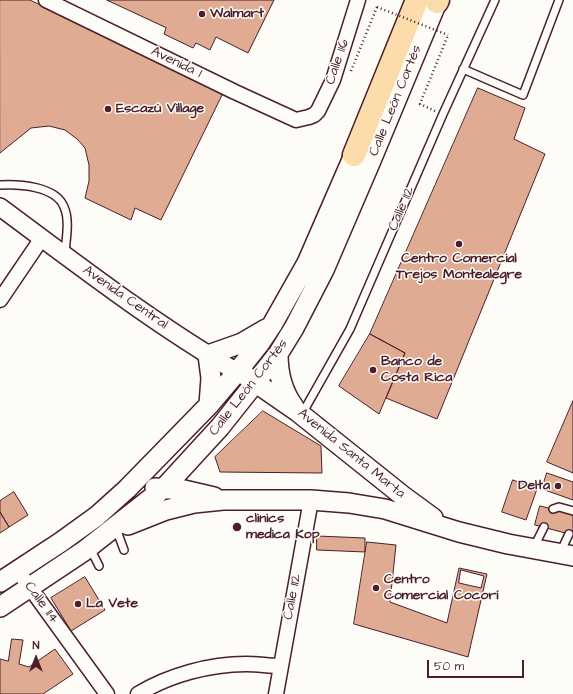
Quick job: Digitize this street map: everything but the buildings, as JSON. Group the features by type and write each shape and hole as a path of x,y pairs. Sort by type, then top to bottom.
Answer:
{"highway":[{"path":"354,155 403,0"},
{"path":"354,155 432,1"}],"main road":[{"name":"Calle León Cortés","path":"0,607 87,550 164,488 220,427 278,354 294,328 324,270 370,163 432,1"},
{"name":"Calle León Cortés","path":"0,582 61,542 97,516 127,489 209,405 237,372 260,343 307,262 354,155"},
{"path":"209,405 211,378 208,355 242,343 272,324"},
{"path":"278,354 278,367 284,391 290,402 300,413"},
{"name":"Avenida Central","path":"237,372 256,382"},
{"name":"Avenida Santa Marta","path":"256,382 300,413 402,496 446,527"},
{"name":"Avenida Santa Marta","path":"127,489 164,488 204,494 223,500"},
{"name":"Avenida Santa Marta","path":"87,550 117,531 139,520 166,510 194,503 223,500 311,500 348,503 385,509 508,544 566,555"}],"street":[{"name":"Avenida 1","path":"46,0 296,120 308,117"},
{"name":"Calle 116","path":"308,117 314,115 318,111 333,80 358,0"},
{"name":"Avenida Central","path":"0,207 105,286 208,355 237,372"},
{"path":"0,300 42,238"},
{"name":"Calle 112","path":"276,694 311,500"},
{"name":"Calle 114","path":"18,571 107,694"},
{"path":"138,694 146,689 178,676 211,667 246,664 280,666"}],"lane":[{"name":"Calle 112","path":"300,413 350,329 443,114 495,0"},
{"path":"463,69 523,95 559,0"},
{"path":"0,185 10,184 36,187 55,197 64,206 66,216 64,255"},
{"path":"553,509 559,507 573,511"},
{"path":"533,549 544,527"},
{"path":"117,531 124,550"},
{"path":"566,555 569,534"},
{"path":"87,550 99,566"}],"path":[{"path":"348,77 377,7 448,35 420,104 443,114"}],"place":[{"name":"Walmart","path":"202,14"},
{"name":"Escazú Village","path":"108,109"},
{"name":"Centro Comercial Trejos Montealegre","path":"459,244"},
{"name":"Banco de Costa Rica","path":"373,370"},
{"name":"Delta","path":"558,486"},
{"name":"clinics medica Kop","path":"237,527"},
{"name":"Centro Comercial Cocorí","path":"376,588"},
{"name":"La Vete","path":"78,604"}]}
